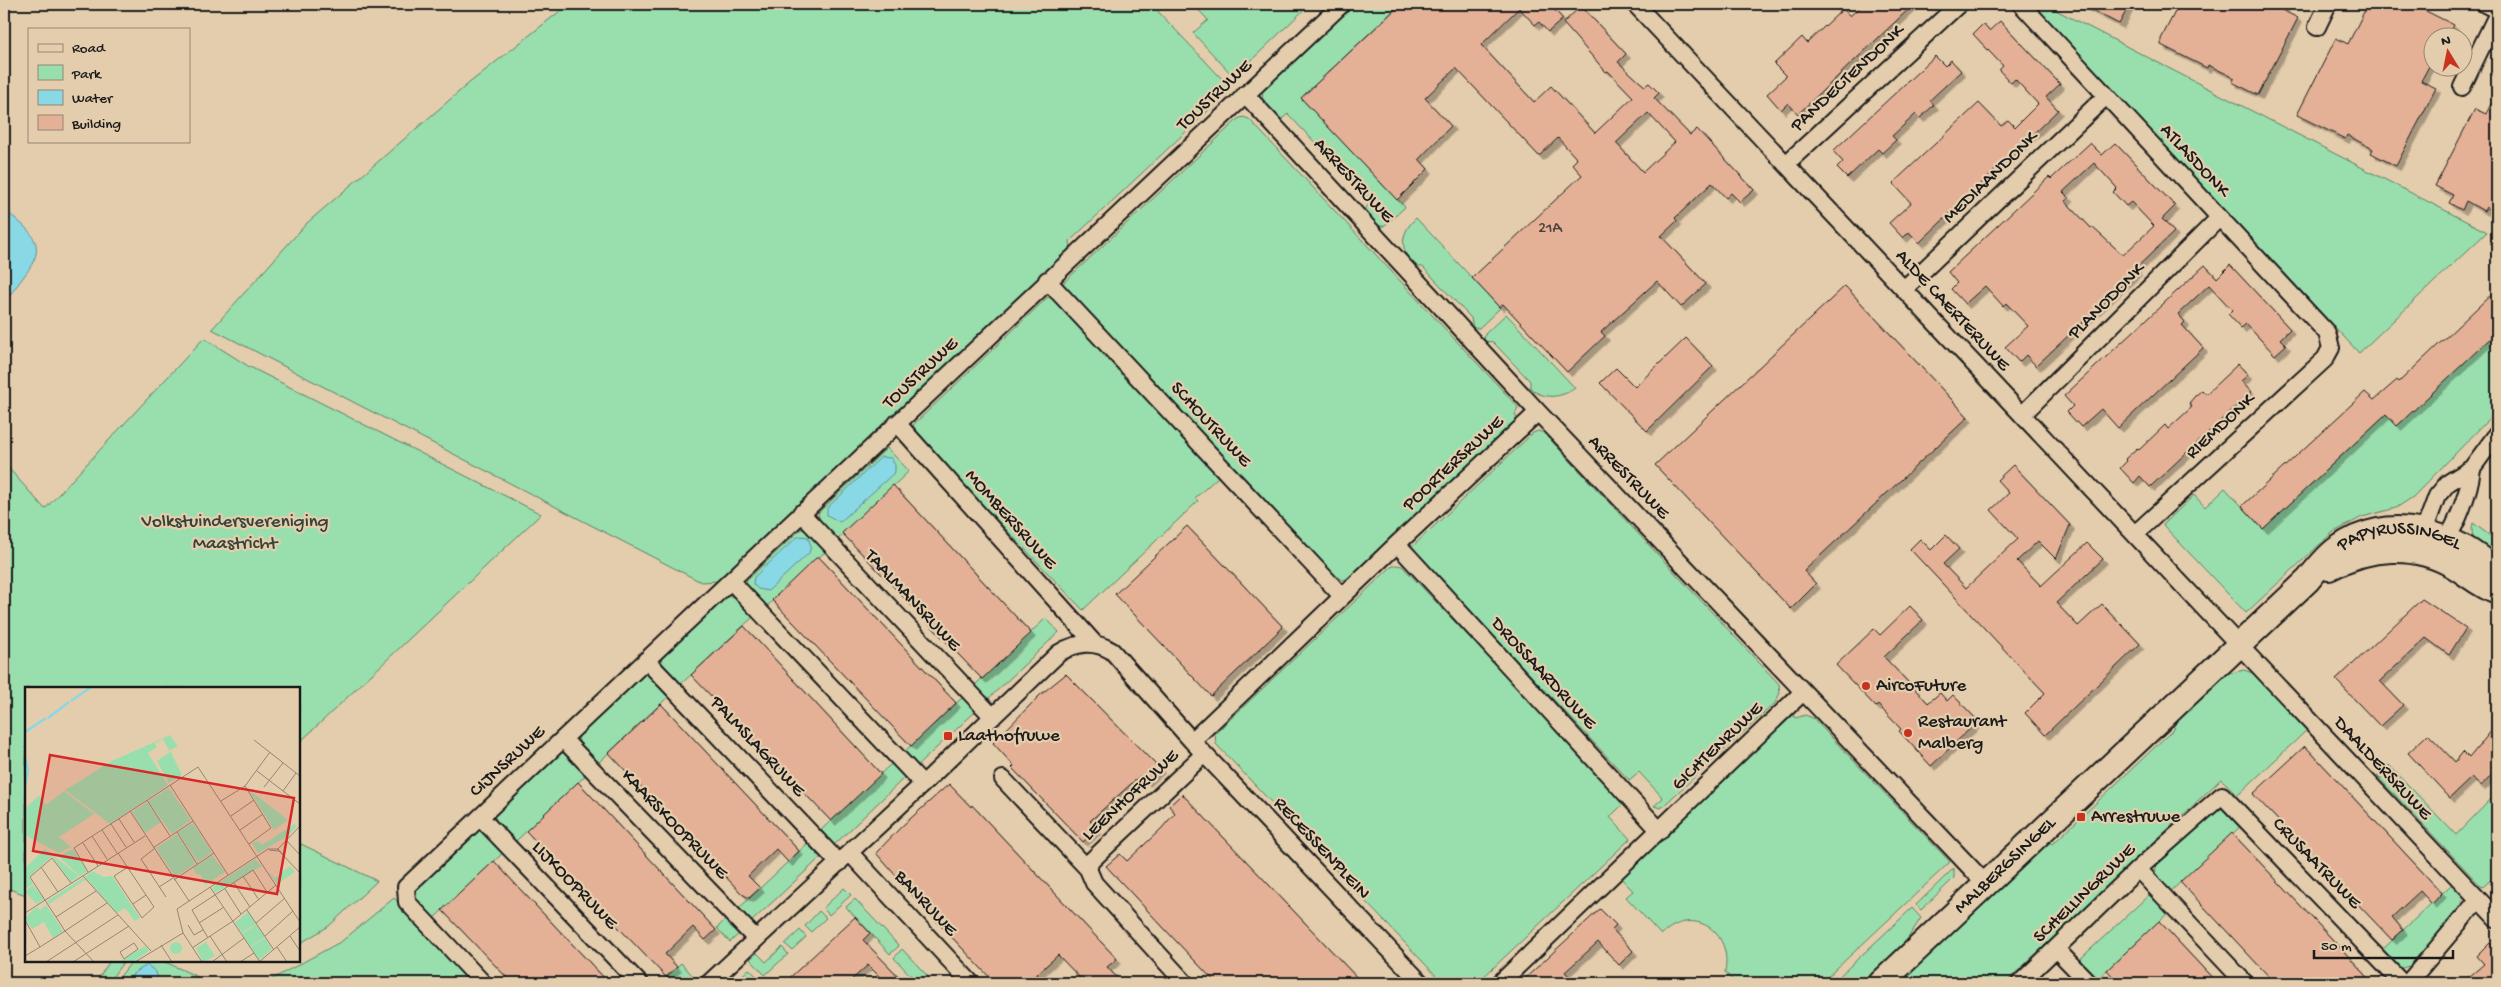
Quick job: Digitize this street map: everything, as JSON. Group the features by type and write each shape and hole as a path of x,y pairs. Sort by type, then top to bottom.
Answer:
{"street":[{"name":"TOUSTRUWE","path":"731,581 801,513 972,354 1047,280 1342,4"},
{"name":"ALDE CAERTERUWE","path":"1635,4 2239,645"},
{"name":"PANDECTENDONK","path":"1786,164 1959,4"},
{"name":"ATLASDONK","path":"2021,4 2327,334 2331,348"},
{"path":"2317,26 2328,4"},
{"path":"2485,4 2497,10"},
{"path":"2462,87 2497,16"},
{"name":"ARRESTRUWE","path":"1245,94 1538,412 1986,885"},
{"name":"MEDIAANDONK","path":"1904,289 2106,96"},
{"name":"PLANODONK","path":"2022,415 2219,218"},
{"name":"SCHOUTRUWE","path":"1047,280 1342,596"},
{"name":"RIEMDONK","path":"2135,534 2325,359 2331,348"},
{"name":"POORTERSRUWE","path":"1397,544 1538,412"},
{"name":"MOMBERSRUWE","path":"897,424 1094,643"},
{"path":"2472,468 2470,487 2448,539 2428,555 2424,531 2440,493 2448,483 2472,468 2497,436"},
{"name":"TAALMANSRUWE","path":"801,513 993,717"},
{"name":"PAPYRUSSINGEL","path":"2239,645 2308,580 2335,550 2357,537 2397,528 2424,531 2448,539 2473,554 2497,573"},
{"path":"1192,742 1397,544"},
{"name":"DROSSAARDRUWE","path":"1397,544 1660,830"},
{"name":"PAPYRUSSINGEL","path":"2308,580 2342,561 2363,553 2390,550 2428,555 2444,561 2485,587 2497,592"},
{"path":"731,581 923,784"},
{"name":"CIJNSRUWE","path":"483,983 407,902 406,887 731,581"},
{"path":"709,983 923,784 1059,653 1075,645 1094,643"},
{"name":"RECESSENPLEIN","path":"1094,643 1112,651 1192,742 1421,983"},
{"name":"MALBERGSINGEL","path":"1881,983 2239,645"},
{"name":"DAALDERSRUWE","path":"2239,645 2497,919"},
{"name":"PALMSLAGRUWE","path":"646,660 844,858"},
{"name":"GICHTENRUWE","path":"1660,830 1803,692"},
{"name":"KAARSKOOPRUWE","path":"563,739 756,940"},
{"name":"LEENHOFRUWE","path":"1088,869 1091,861 1204,754"},
{"name":"LEENHOFRUWE","path":"1003,779 1088,869 1094,883 1185,983"},
{"name":"SCHELLINGRUWE","path":"2020,983 2138,870 2222,795"},
{"name":"CRUSAATRUWE","path":"2222,795 2402,983"},
{"name":"LIJKOOPRUWE","path":"480,817 639,983"},
{"path":"1500,983 1660,830"},
{"name":"BANRUWE","path":"844,858 970,983"},
{"path":"2138,870 2245,983"},
{"path":"2408,983 2478,900"},
{"path":"2056,949 2089,983"}],"green space":[{"path":"569,4 1151,4 1226,83 1228,92 1070,241 1071,248 718,581 701,582 212,329 307,223 468,84"},
{"path":"1193,4 1310,4 1234,77 1193,33 1208,20"},
{"path":"1351,4 1396,4 1398,6 1301,98 1405,207 1384,226 1376,226 1363,211 1371,202 1288,114 1278,122 1265,105 1262,95 1266,84"},
{"path":"2044,4 2487,232 2359,353 2039,10"},
{"path":"1243,117 1249,119 1518,407 1515,415 1518,419 1350,578 1343,580 1333,576 1061,285 1238,119"},
{"path":"1416,218 1500,308 1479,328 1473,328 1471,318 1423,267 1415,267 1410,261 1404,248 1404,236 1410,224"},
{"path":"1048,297 1054,300 1219,476 1195,498 1198,501 1083,610 919,438 913,425"},
{"path":"1506,314 1575,388 1558,396 1547,396 1535,392 1530,388 1530,381 1493,342 1484,341 1485,334"},
{"path":"2497,331 2497,410 2413,497 2396,508 2362,517 2332,533 2246,613 2163,525 2194,495 2205,507 2225,488 2263,529 2386,414 2397,426"},
{"name":"Volkstuindersvereniging Maastricht","path":"204,338 248,366 541,514 300,742 300,687 25,687 25,895 4,887 4,463 45,509"},
{"path":"1538,431 1544,433 1779,684 1780,693 1775,703 1661,808 1654,806 1663,798 1639,772 1629,780 1412,547 1533,433"},
{"path":"887,448 909,471 837,540 821,524 818,513"},
{"path":"2473,523 2497,541 2497,563 2482,551 2475,541 2472,530"},
{"path":"801,529 810,532 827,550 765,608 747,586 746,581"},
{"path":"1396,565 1402,566 1625,802 1610,817 1630,839 1477,983 1443,983 1216,744 1215,734 1222,727 1391,567"},
{"path":"730,596 736,598 754,616 680,685 663,668 661,656 722,597"},
{"path":"1046,618 1059,632 987,700 974,686"},
{"path":"2244,670 2255,674 2308,729 2238,795 2221,779 2005,983 1898,983 2049,841 2052,844 2058,839 2175,728 2172,725 2227,674"},
{"path":"643,673 654,676 671,694 597,764 579,743 578,733"},
{"path":"964,696 977,710 916,767 903,753"},
{"path":"1791,714 1796,718 1805,715 1813,718 1950,862 1821,983 1735,983 1725,972 1726,957 1723,945 1717,934 1708,926 1697,922 1686,922 1673,926 1661,935 1626,897 1633,891 1619,876"},
{"path":"558,752 567,752 588,773 515,842 497,823 494,814"},
{"path":"892,763 905,777 833,846 819,832"},
{"path":"2389,765 2456,835 2493,797 2491,795 2497,788 2497,874 2484,886 2482,887 2377,776 2382,778 2387,773 2384,769"},
{"path":"2222,808 2227,809 2243,824 2169,893 2155,878 2156,866 2213,811"},
{"path":"479,829 483,830 505,851 432,920 412,897 415,885"},
{"path":"809,842 822,856 749,924 736,911"},
{"path":"300,843 377,881 329,926 300,943"},
{"path":"1954,868 1954,878 1921,910 1916,905"},
{"path":"2453,883 2462,893 2461,905 2412,965 2399,969 2380,952"},
{"path":"844,888 851,895 829,915 823,908"},
{"path":"2151,893 2169,912 2095,981 2077,962"},
{"path":"394,898 474,983 265,983 342,941"},
{"path":"855,899 899,946 890,954 846,907"},
{"path":"1912,908 1921,918 1906,941 1862,983 1832,983"},
{"path":"819,911 826,918 811,932 805,926"},
{"path":"726,919 740,933 730,942 717,928"},
{"path":"800,930 806,937 792,950 785,944"},
{"path":"782,947 788,954 765,975 750,959 757,953 766,962"},
{"path":"902,949 934,983 918,983 894,958"},
{"path":"109,962 123,962 108,983 95,983"},
{"path":"131,962 165,962 211,983 159,983 158,978 133,974 128,983 115,983"},
{"path":"681,963 694,977 687,983 660,983"},
{"path":"749,969 764,983 734,983"}],"water":[{"path":"4,210 21,223 31,234 36,245 36,254 25,275 4,303"},
{"path":"881,457 891,458 895,465 895,472 840,522 827,515 827,508"},
{"path":"800,536 808,537 811,546 809,553 768,591 758,589 753,584 754,577"},
{"path":"147,965 156,972 159,983 128,983 133,974"}],"building":[{"path":"1401,4 1549,4 1563,19 1548,32 1539,22 1535,25 1519,8 1481,45 1534,102 1551,86 1595,133 1633,97 1608,71 1606,72 1563,23 1581,6 1626,54 1618,62 1645,86 1649,83 1659,93 1654,98 1690,135 1697,129 1754,190 1740,202 1731,193 1726,198 1712,183 1675,218 1677,221 1661,236 1706,284 1681,307 1657,281 1601,332 1605,336 1567,372 1503,304 1499,307 1472,278 1582,175 1572,164 1577,159 1558,138 1539,156 1456,68 1425,98 1451,126 1419,159 1428,169 1397,200 1301,98","holes":["1648,113 1675,142 1643,172 1616,143"]},
{"path":"1863,4 1914,4 1798,114 1788,103 1781,110 1767,94 1786,76 1774,64 1802,37 1807,43 1843,9 1850,16"},
{"path":"2080,4 2130,4 2119,24"},
{"path":"2179,4 2286,4 2282,10 2298,18 2258,95 2232,82 2235,78 2208,65 2207,68 2161,45 2161,39"},
{"path":"2368,4 2412,4 2454,25 2453,28 2424,28 2424,75 2421,81 2436,88 2396,166 2371,153 2373,149 2347,135 2345,139 2297,115 2336,38 2348,44"},
{"path":"2000,21 2060,84 2046,97 2058,110 1919,243 1909,232 1903,238 1889,223 1911,203 1893,183 1979,103 2001,126 2008,120 2015,127 2038,104 2015,79 2011,83 1999,70 2003,66 1973,34 1983,24 1989,31"},
{"path":"1935,56 1945,66 1951,60 1961,71 1930,100 1934,105 1920,118 1916,114 1892,136 1896,140 1882,153 1878,149 1847,178 1837,168 1843,162 1833,151"},
{"path":"2497,92 2497,213 2486,207 2484,211 2466,201 2462,210 2449,203 2453,195 2435,186 2475,109 2486,114"},
{"path":"2090,143 2102,155 2115,143 2175,206 2162,219 2174,232 2135,269 2137,271 2036,366 2026,355 2019,362 2005,347 2028,326 2006,303 2003,306 1985,286 1965,304 1951,289 1957,283 1948,272 2049,177 2051,179","holes":["2094,163 2117,188 2113,192 2126,206 2131,202 2154,226 2123,255 2091,228 2065,201 2069,198 2063,192"]},
{"path":"2205,265 2217,278 2230,265 2290,329 2280,339 2286,345 2275,355 2246,324 2241,328 2228,314 2232,310 2209,285 2178,314 2185,322 2182,325 2203,348 2118,428 2101,409 2081,427 2067,412 2073,406 2064,396"},
{"path":"1845,286 1968,417 1804,571 1816,584 1791,609 1655,465"},
{"path":"2497,289 2497,332 2397,426 2386,414 2263,529 2242,506 2365,392 2374,400 2397,380 2399,382"},
{"path":"1686,338 1713,366 1647,431 1600,383 1616,368 1635,387"},
{"path":"2238,364 2248,375 2241,381 2251,392 2150,487 2140,476 2134,483 2120,468 2127,461 2125,459 2137,448 2139,450 2165,425 2168,429 2192,407 2189,403 2195,396 2202,390 2206,394"},
{"path":"2013,465 2070,525 2056,559 2038,541 2017,561 2041,586 2087,543 2103,559 2056,603 2078,626 2102,604 2140,644 2045,735 2025,713 2045,693 1910,549 1920,539 1931,550 1946,535 1959,549 1943,564 1966,588 2018,539 1991,510 2009,493 1997,480"},
{"path":"893,485 1031,633 982,679 842,533"},
{"path":"1187,526 1283,627 1211,696 1115,594"},
{"path":"818,556 956,703 911,746 772,600"},
{"path":"2422,599 2466,628 2449,655 2426,638 2380,681 2403,705 2380,726 2336,680"},
{"path":"1910,606 1923,620 1884,657 1928,703 1940,693 1947,701 1953,695 1978,721 1931,766 1899,731 1901,729 1878,705 1876,707 1836,665 1874,629 1880,635"},
{"path":"744,626 881,774 831,821 691,675"},
{"path":"1066,674 1160,769 1146,782 1140,776 1090,821 1097,829 1083,842 1012,768 1014,766 993,743 1040,695"},
{"path":"661,704 799,851 788,862 776,849 748,876 760,888 749,898 742,894 609,753"},
{"path":"2497,724 2497,768 2481,786 2471,778 2450,798 2408,753 2428,734 2455,762 2463,752 2469,758"},
{"path":"2305,746 2442,893 2432,904 2420,891 2392,917 2403,930 2392,940 2253,794"},
{"path":"578,782 716,930 705,940 693,927 665,954 677,967 666,977 526,831"},
{"path":"949,784 971,807 972,805 1117,959 1107,967 1122,983 1085,983 1058,955 1027,983 995,983 896,878 876,853 901,827"},
{"path":"1182,794 1362,983 1216,983 1106,866 1120,854 1127,861 1161,829 1175,813 1169,806"},
{"path":"2232,833 2372,983 2275,983 2180,882"},
{"path":"494,861 609,983 512,983 442,910"},
{"path":"1600,909 1616,925 1612,929 1633,951 1619,965 1598,942 1565,972 1576,983 1520,983"},
{"path":"855,917 870,933 863,940 905,983 886,983 868,965 848,983 784,983"},
{"path":"2159,921 2217,983 2119,983 2107,970"},
{"path":"2490,943 2497,951 2497,978 2494,975 2485,983 2462,983 2484,964 2477,956"}],"place":[{"name":"AircoFuture","path":"1866,686"},
{"name":"Restaurant Malberg","path":"1908,733"},
{"name":"Laathofruwe","path":"948,736"},
{"name":"Arrestruwe","path":"2081,817"}]}
